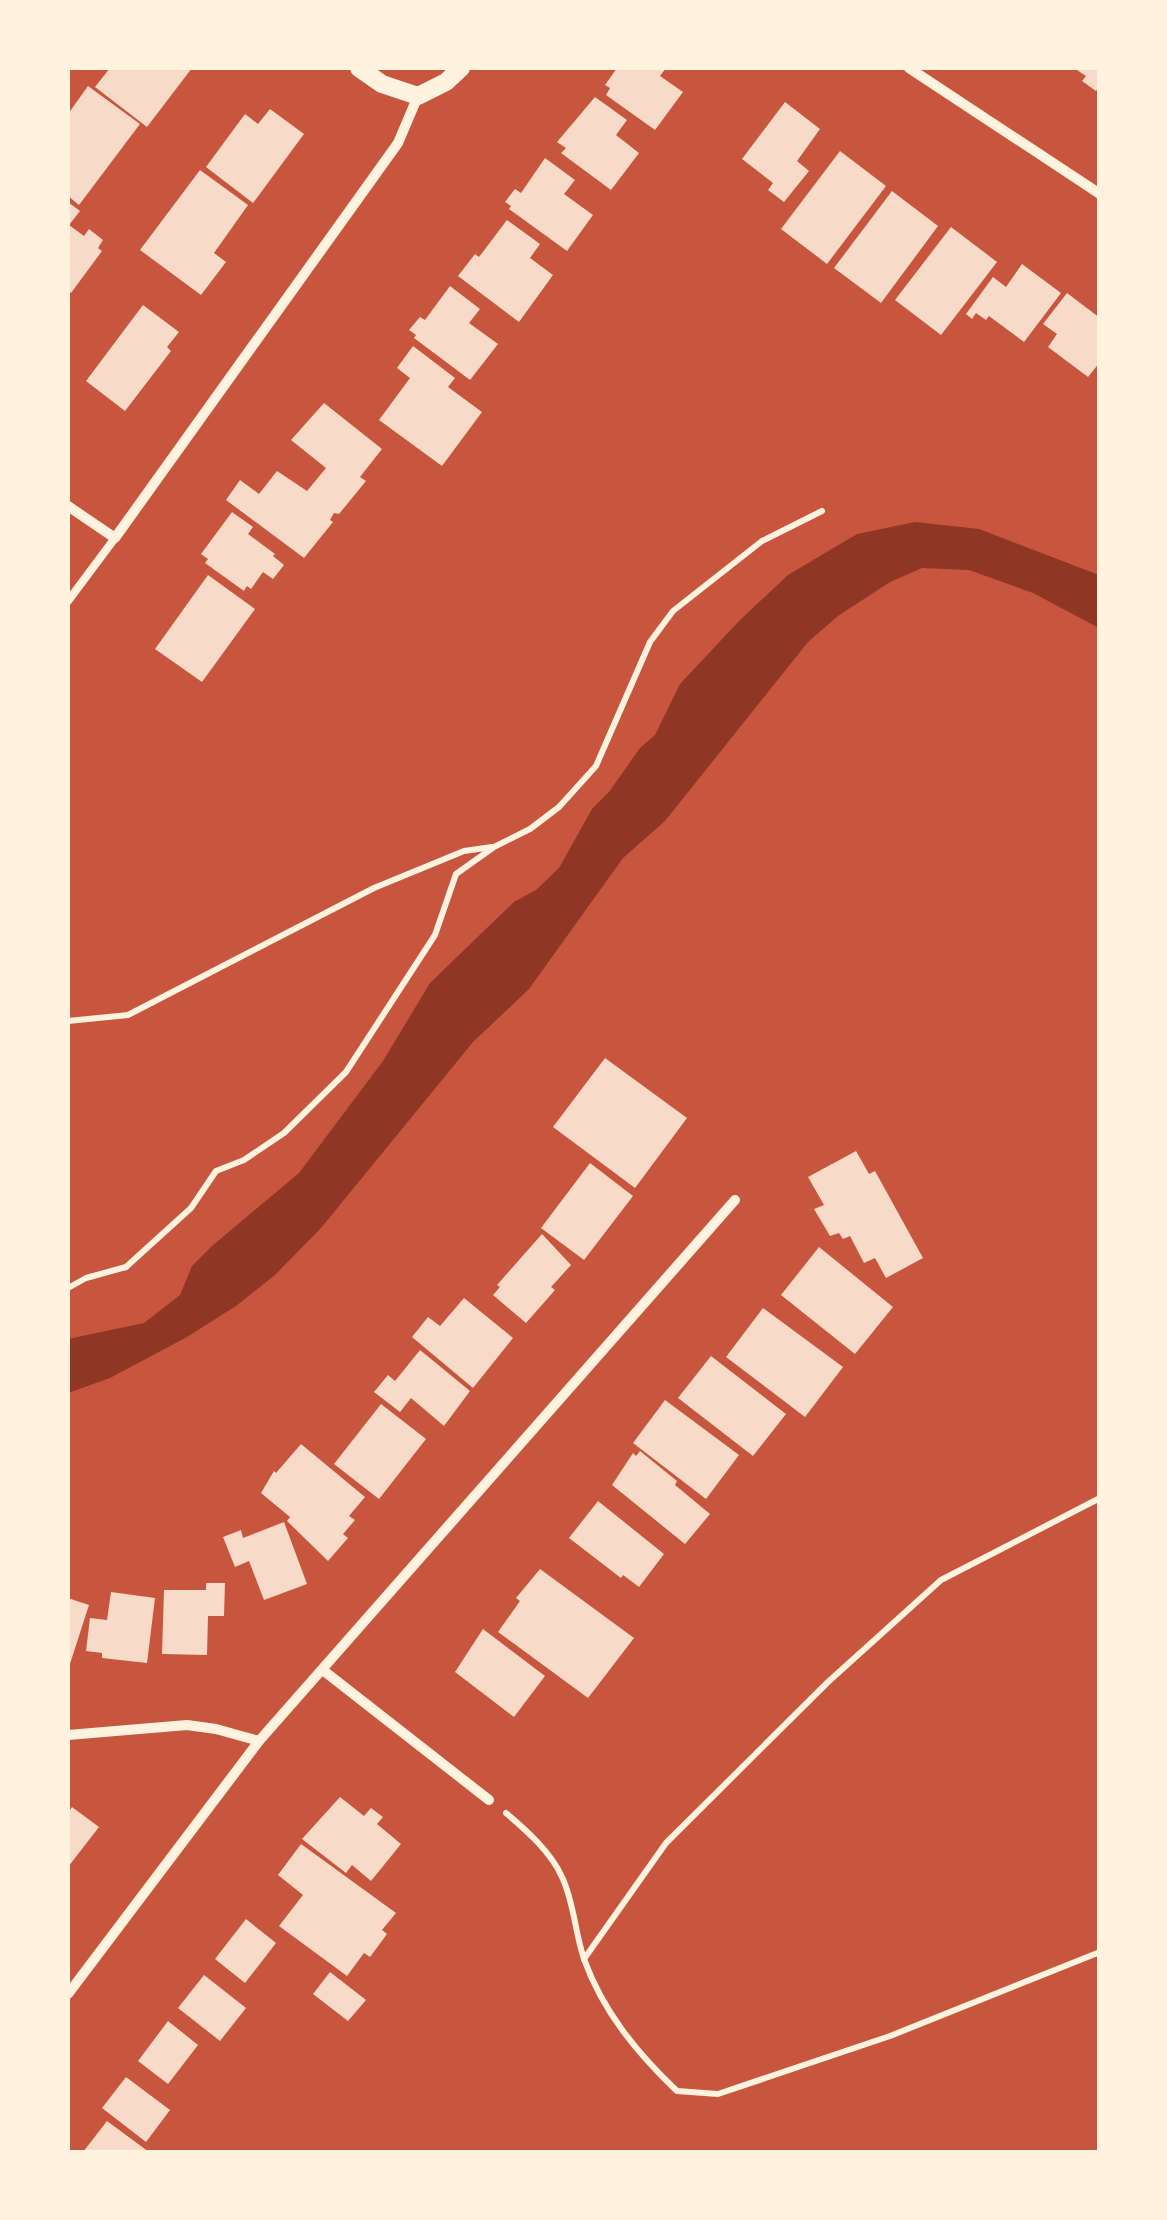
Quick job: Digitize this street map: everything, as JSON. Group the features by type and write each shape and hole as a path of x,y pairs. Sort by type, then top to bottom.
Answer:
{"street":[{"path":"359,68 382,84 418,96"},
{"path":"68,506 114,538 398,143 418,96 446,82 461,68"},
{"path":"909,68 1100,194"},
{"path":"68,1994 260,1741 734,1200"},
{"path":"324,1671 490,1800"},
{"path":"68,1735 187,1725 260,1741"}],"lane":[{"path":"68,601 114,538"}],"path":[{"path":"68,1288 86,1278 126,1267 191,1208 216,1171 244,1160 284,1133 346,1072 436,935 456,874 559,807 596,766 650,642 673,611 762,542 822,511"},
{"path":"68,1022 128,1015 374,888 464,851 494,847"},
{"path":"584,1959 666,1842 828,1682 941,1580 1100,1498"},
{"path":"490,1800 528,1832 562,1876 584,1959 607,2006 639,2055 677,2092 718,2094 890,2036 1100,1952"}],"shaded area":[{"path":"915,522 979,529 1099,575 1099,628 1033,593 969,570 922,568 890,582 838,616 808,642 665,821 623,858 529,989 473,1042 321,1228 275,1275 187,1337 110,1378 68,1393 68,1339 144,1323 180,1295 192,1266 212,1246 299,1173 383,1061 430,983 514,902 536,890 559,868 592,809 655,735 680,684 740,620 788,575 857,534"}],"building":[{"path":"110,68 192,68 147,127 95,87"},
{"path":"617,68 666,68 660,76 683,92 655,130 606,95 610,88 605,85"},
{"path":"1074,68 1100,68 1100,86 1096,91 1082,81 1086,76"},
{"path":"88,86 140,124 79,205 68,196 68,114"},
{"path":"595,97 627,120 616,135 639,153 611,190 561,153 566,148 557,142"},
{"path":"785,102 820,129 797,161 809,171 784,202 768,190 773,183 742,159"},
{"path":"270,109 304,134 253,203 206,167 245,114 258,124"},
{"path":"840,151 886,186 827,264 781,229"},
{"path":"545,158 575,180 564,194 593,215 567,251 509,209 511,206 505,202 515,189 521,193"},
{"path":"200,170 248,205 214,253 226,262 201,295 140,250"},
{"path":"892,191 938,226 881,303 834,268"},
{"path":"68,202 80,211 69,225 84,236 89,229 103,240 98,248 102,251 71,293 68,290"},
{"path":"507,220 540,244 530,258 553,275 519,322 458,276 475,254 479,257"},
{"path":"951,227 997,262 941,335 895,300"},
{"path":"1022,264 1061,293 1024,342 989,316 986,320 976,313 972,319 966,314 993,277 1006,287"},
{"path":"450,286 480,309 469,323 498,344 470,380 414,338 416,335 409,330 420,317 425,320"},
{"path":"1067,293 1100,318 1100,362 1088,377 1048,347 1057,334 1043,324"},
{"path":"143,305 179,332 167,347 171,351 125,411 86,381"},
{"path":"413,346 455,378 448,387 482,412 442,466 379,420 410,378 397,368"},
{"path":"324,403 382,449 360,477 366,481 339,514 334,513 330,520 333,522 304,558 226,500 240,480 259,494 277,471 307,491 326,468 291,440"},
{"path":"232,512 253,527 248,534 284,565 273,579 263,572 251,589 247,586 244,591 205,563 208,559 201,554"},
{"path":"208,575 255,609 202,682 155,649"},
{"path":"605,1058 687,1118 635,1188 553,1127"},
{"path":"856,1151 869,1174 875,1171 923,1258 886,1278 875,1258 864,1263 850,1236 830,1236 814,1209 824,1205 808,1177"},
{"path":"590,1163 633,1196 584,1260 541,1228"},
{"path":"542,1234 571,1265 526,1323 493,1295 500,1287 497,1285"},
{"path":"819,1247 893,1307 855,1354 781,1295"},
{"path":"464,1298 513,1338 473,1388 412,1337 428,1317 440,1326"},
{"path":"763,1308 843,1367 805,1417 726,1357"},
{"path":"420,1350 470,1391 444,1426 411,1398 400,1412 374,1392 388,1375 395,1381"},
{"path":"711,1356 786,1414 753,1456 678,1398"},
{"path":"665,1400 739,1455 706,1499 633,1443"},
{"path":"381,1404 426,1439 379,1499 334,1464"},
{"path":"301,1444 365,1497 349,1516 355,1520 343,1534 348,1538 328,1561 287,1521 290,1517 261,1493 274,1471"},
{"path":"640,1451 710,1514 685,1544 612,1485 633,1453 636,1456"},
{"path":"598,1501 664,1554 639,1587 569,1538"},
{"path":"284,1522 307,1584 264,1600 249,1561 235,1567 223,1537 241,1530 243,1538"},
{"path":"540,1569 634,1638 588,1698 498,1632 520,1601 516,1598"},
{"path":"206,1583 225,1583 224,1616 208,1616 207,1655 162,1654 164,1590 206,1590"},
{"path":"111,1592 155,1598 147,1663 102,1658 102,1653 86,1651 90,1618 107,1620"},
{"path":"68,1598 89,1605 68,1670"},
{"path":"483,1629 545,1676 514,1717 455,1672"},
{"path":"340,1797 364,1816 371,1808 383,1817 377,1824 401,1844 371,1881 352,1865 346,1873 302,1839"},
{"path":"72,1807 99,1827 68,1867 68,1813"},
{"path":"301,1844 396,1913 382,1930 387,1934 370,1957 364,1953 347,1976 279,1926 303,1895 278,1875"},
{"path":"246,1919 276,1943 245,1983 215,1959"},
{"path":"330,1972 366,2000 348,2021 313,1994"},
{"path":"204,1975 246,2008 220,2041 178,2008"},
{"path":"168,2021 198,2045 168,2084 138,2061"},
{"path":"126,2077 170,2110 146,2142 102,2108"},
{"path":"107,2121 149,2152 83,2152"}]}
